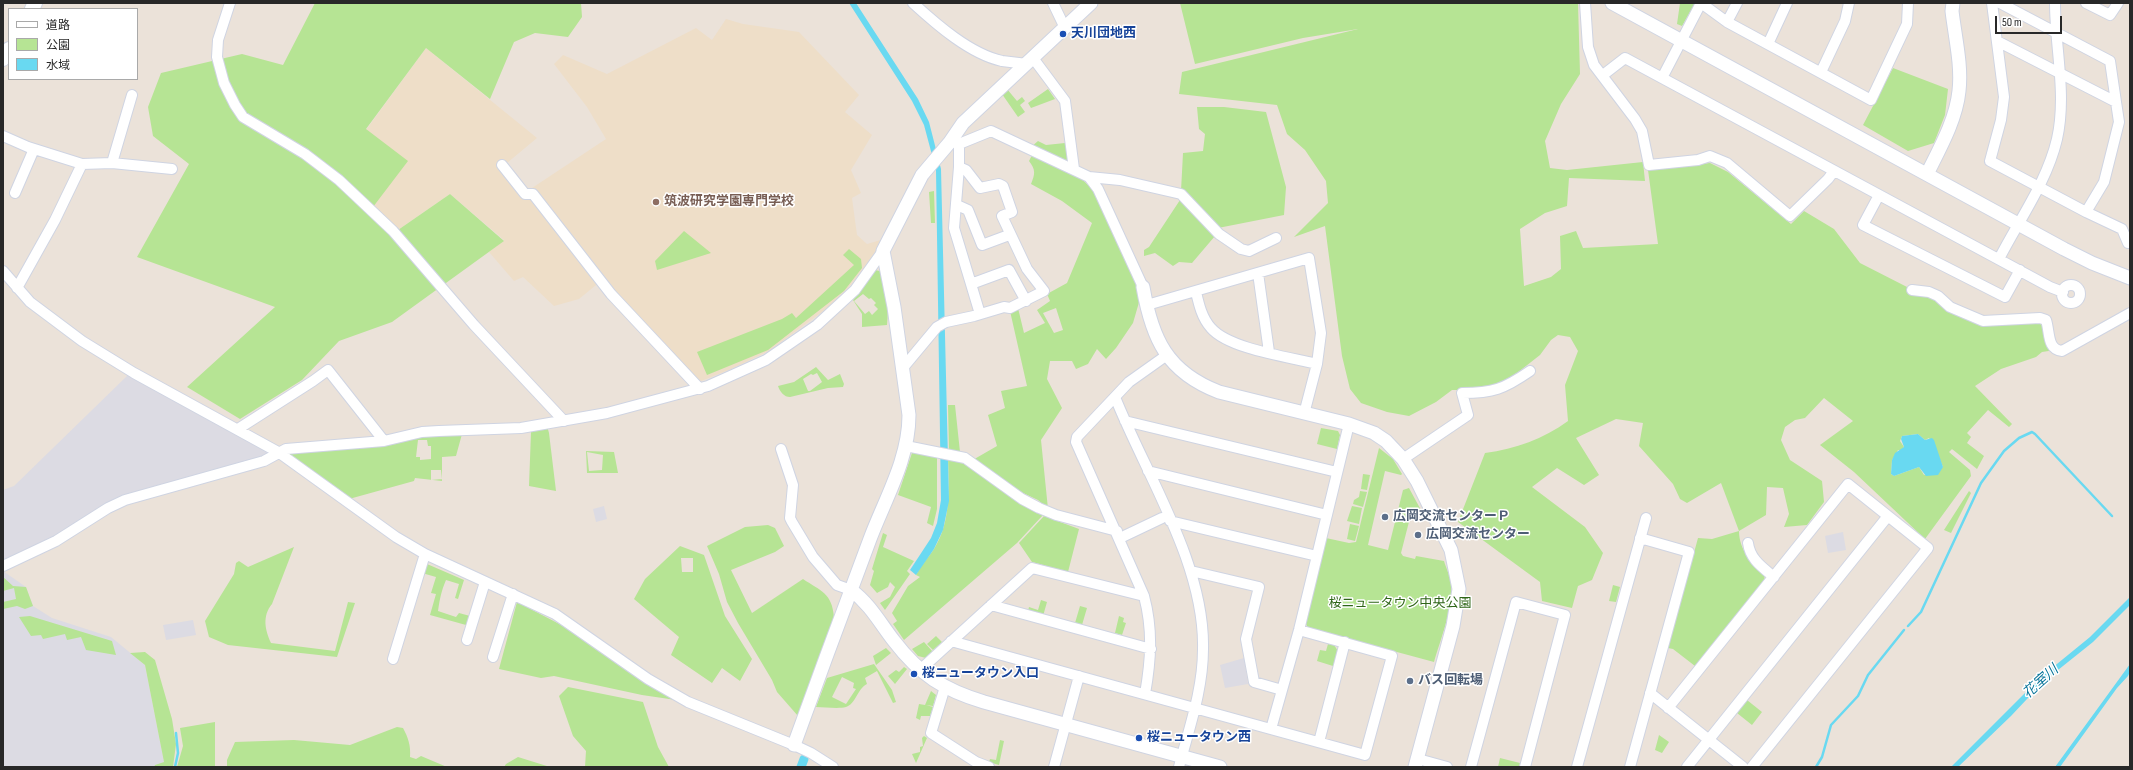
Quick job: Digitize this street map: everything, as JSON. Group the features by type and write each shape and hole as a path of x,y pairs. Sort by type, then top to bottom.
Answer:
{"main road":[{"path":"3,59 8,50"}],"street":[{"path":"230,3 218,40 217,57 224,82 234,105 243,117 306,154 339,180 393,231 474,325 564,421"},
{"path":"913,3 935,23 982,52 1001,60 1030,61 1065,101 1074,169"},
{"path":"1053,3 1064,26"},
{"path":"980,314 954,228 959,167 955,143 963,123 1030,61 1064,26 1091,3"},
{"path":"1586,3 1588,47 1594,65 1603,75 1642,131 1649,165 1698,160 1710,156 1727,163 1790,216 1828,179 1834,171"},
{"path":"1612,3 1681,42 2092,263 2130,278"},
{"path":"1662,78 1701,3 1727,22 1871,100 1907,24 1908,3"},
{"path":"1727,22 1737,3"},
{"path":"1768,44 1787,3"},
{"path":"1821,72 1845,21 1849,3"},
{"path":"1927,174 1945,138 1959,92 1959,66 1952,11 1953,3"},
{"path":"1992,3 2004,97 2001,120 1990,161 2038,188 2122,229 2128,243 2130,243"},
{"path":"2000,3 2110,61 2119,122 2104,182 2086,212"},
{"path":"1999,259 2017,223 2038,188 2048,166 2057,138 2060,117 2060,73 2055,32 2055,3"},
{"path":"2086,3 2110,15 2118,3"},
{"path":"1997,41 2116,102"},
{"path":"1603,75 1625,58 2063,292"},
{"path":"112,163 132,94"},
{"path":"2119,122 2130,122"},
{"path":"3,566 56,541 108,508 125,500 264,460 278,452 293,448 384,441 422,432 521,428 615,411 700,389 732,377 766,360 817,325 855,290 883,251 916,185 935,159 955,143 991,131 1020,146 1089,177 1120,180 1182,194 1219,234 1241,249 1249,251 1276,238"},
{"path":"3,136 34,149 82,164 112,163 172,169"},
{"path":"15,193 34,149"},
{"path":"17,288 55,220 82,164"},
{"path":"502,165 525,194 533,194 620,304 700,389"},
{"path":"902,369 936,327 946,322 1004,307 1010,308 1044,291 1027,269 1009,235 1002,216 1012,212 1003,186 999,184 980,188 969,173 959,167"},
{"path":"1089,177 1098,189 1143,286 1154,331 1167,355 1187,376 1203,386 1230,395 1349,424 1380,437 1404,459 1448,542 1454,558 1459,583 1459,599 1455,621 1416,763 1447,767"},
{"path":"1879,194 1863,225 2005,296 2020,270"},
{"path":"957,205 968,210 982,245 1009,235"},
{"path":"794,745 906,446 909,415 894,307 883,251"},
{"path":"1147,305 1309,258 1321,334 1317,364 1304,414"},
{"path":"971,284 1009,270 1026,301"},
{"path":"3,271 30,302 82,341 148,381 278,452 383,529 425,554 555,614 648,679 688,702 794,745 821,763 834,767"},
{"path":"1258,273 1270,352"},
{"path":"1912,290 1929,292 1938,296 1950,307 1983,321 2040,318 2046,320 2052,346 2057,351 2062,351 2130,313"},
{"path":"1196,292 1204,318 1219,336 1231,342 1317,364"},
{"path":"1145,694 1152,649 1150,619 1144,596 1118,534 1076,442 1077,437 1129,382 1167,355"},
{"path":"238,429 328,370 384,441"},
{"path":"1404,459 1468,415 1462,393 1487,392 1500,389 1508,386 1530,371"},
{"path":"1115,397 1124,421 1148,471 1166,519 1191,571 1202,618 1204,649 1201,678 1195,708 1180,762"},
{"path":"1124,421 1337,472"},
{"path":"1271,729 1317,556 1349,424"},
{"path":"906,446 965,458 1022,499 1039,508 1056,515 1118,534 1166,519 1317,556"},
{"path":"781,449 794,485 790,518 813,556 837,585 851,590 864,600 894,641 920,670 945,687 984,702 1065,724 1180,762 1220,767"},
{"path":"1148,471 1327,515"},
{"path":"1668,708 1848,484 1928,548 1752,767"},
{"path":"1687,767 1888,516"},
{"path":"1577,767 1646,518"},
{"path":"1630,767 1689,552 1640,538"},
{"path":"1748,543 1749,551 1754,560 1774,576"},
{"path":"393,659 425,554"},
{"path":"920,670 1032,568 1144,596"},
{"path":"1191,571 1259,588 1246,639 1254,682 1282,690"},
{"path":"467,640 485,582"},
{"path":"493,657 513,594"},
{"path":"1471,767 1516,602 1565,615 1525,767"},
{"path":"991,605 1152,649"},
{"path":"951,641 1365,755 1392,656 1298,630"},
{"path":"1318,742 1345,642"},
{"path":"1054,767 1079,676"},
{"path":"945,687 931,733 976,762 990,767"},
{"path":"1650,693 1743,767"}],"shaded area":[{"name":"筑波研究学園専門学校","path":"726,19 743,24 799,32 859,95 845,112 872,135 851,170 861,193 852,198 857,235 867,244 884,239 871,259 845,292 826,309 769,351 701,381 695,380 601,281 579,299 554,306 523,277 514,281 489,252 504,240 450,194 398,230 373,207 366,130 426,48 537,138 507,163 529,190 606,139 587,107 554,64 563,55 607,74 696,28 712,40"},
{"path":"128,375 271,453 255,460 129,496 58,535 3,561 3,490 14,486"},
{"path":"604,506 607,519 596,522 593,509"},
{"path":"1843,532 1846,550 1828,553 1825,536"},
{"path":"3,571 26,587 33,606 52,618 111,637 145,665 164,762 155,765 154,767 3,767"},
{"path":"193,620 196,635 166,640 163,625"},
{"path":"1244,658 1248,684 1225,688 1220,665"}],"green space":[{"path":"315,3 581,3 582,17 568,37 535,33 514,42 490,99 426,48 366,129 408,161 373,207 398,230 450,194 504,241 392,322 339,341 302,380 240,419 187,387 275,307 137,257 189,164 153,136 148,107 161,73 242,54 283,65"},
{"path":"1180,3 1578,3 1580,74 1561,104 1545,141 1550,168 1567,170 1643,162 1645,181 1569,178 1567,206 1545,213 1520,229 1524,286 1551,277 1561,269 1560,236 1576,231 1583,248 1658,244 1648,170 1710,163 1728,172 1791,224 1804,211 1834,229 1860,263 1909,288 1926,293 1982,322 2042,320 2055,350 2042,352 2036,357 2001,369 1975,386 2012,424 2009,427 1988,410 1967,433 1971,437 1967,443 1984,456 1977,469 1952,449 1949,452 1970,470 1971,476 1925,539 1854,472 1820,445 1853,421 1824,398 1805,418 1795,420 1785,427 1781,440 1790,460 1822,481 1824,502 1807,525 1784,527 1789,514 1783,488 1767,487 1766,515 1739,531 1721,483 1687,503 1680,499 1673,484 1639,446 1643,423 1616,419 1576,438 1599,475 1584,485 1557,468 1532,487 1585,527 1603,553 1592,580 1578,586 1572,608 1542,601 1540,582 1458,522 1485,453 1508,449 1529,442 1549,433 1568,421 1565,385 1578,351 1570,337 1558,335 1551,340 1540,355 1503,384 1472,390 1452,390 1436,402 1409,416 1387,412 1361,403 1350,389 1342,356 1325,226 1294,237 1328,203 1326,181 1305,150 1287,134 1277,105 1179,94 1182,72 1358,29 1303,38 1195,64","holes":["1918,434 1925,440 1929,438 1934,445 1943,467 1924,475 1919,467 1894,476 1891,474 1892,460 1898,450 1902,450 1904,447 1900,441 1902,436"]},
{"path":"1680,3 1695,3 1682,26 1677,24"},
{"path":"1893,68 1948,89 1945,115 1934,143 1908,151 1863,125"},
{"path":"1007,89 1017,101 1022,97 1025,101 1020,105 1025,112 1018,117 1002,94"},
{"path":"1048,89 1055,99 1031,108 1028,103"},
{"path":"1197,107 1224,107 1266,112 1286,187 1284,215 1218,228 1195,201 1181,191 1183,153 1203,151 1205,134 1199,129"},
{"path":"1038,141 1046,145 1065,143 1068,162 1031,147"},
{"path":"1032,155 1083,180 1096,193 1142,292 1133,323 1116,348 1106,359 1097,349 1088,364 1076,369 1072,361 1050,361 1047,379 1062,408 1041,440 1048,509 1038,500 1006,485 971,461 997,446 988,415 1005,408 1001,391 1027,386 1010,311 1018,308 1024,333 1045,323 1037,310 1050,301 1047,294 1067,283 1092,223 1062,201 1031,184 1034,172 1029,161","holes":["1056,308 1063,330 1054,333 1043,313"]},
{"path":"934,191 935,223 931,223 929,192"},
{"path":"1180,200 1215,236 1192,263 1179,262 1173,266 1155,253 1144,256 1144,250 1149,247"},
{"path":"684,231 711,253 657,270 655,261"},
{"path":"849,249 861,259 862,268 844,291 768,350 707,375 697,352 782,319 792,313 796,318 854,265 843,255"},
{"path":"875,270 884,272 888,311 887,325 862,327 862,314 853,300","holes":["863,294 869,299 871,298 876,303 874,305 878,309 872,315 869,311 865,314 854,301"]},
{"path":"816,367 828,380 840,374 844,384 843,387 828,388 790,397 782,394 778,386 794,382","holes":["817,373 822,382 808,391 803,379 811,374 813,375"]},
{"path":"948,405 955,405 960,452 957,453 949,451"},
{"path":"547,426 556,491 529,486 531,432"},
{"path":"1321,428 1338,431 1340,435 1337,449 1317,444"},
{"path":"439,434 462,434 456,456 442,457 442,479 441,470 431,470 431,480 415,478 414,481 349,499 287,454 296,452 366,448","holes":["418,440 427,440 428,446 431,446 431,459 420,460 420,457 416,457"]},
{"name":"桜ニュータウン中央公園","path":"1379,448 1393,459 1402,474 1385,471 1368,545 1388,550 1403,490 1409,488 1422,512 1412,510 1401,553 1403,556 1415,559 1416,556 1444,561 1450,578 1450,603 1434,662 1308,628 1305,622 1326,538 1349,543 1356,542"},
{"path":"586,451 614,452 618,473 587,473","holes":["587,452 603,455 602,470 589,471"]},
{"path":"912,453 937,455 937,509 933,526 927,523 931,507 898,495"},
{"path":"948,458 964,464 1043,515 1017,543 904,640 893,624 897,621 892,613 908,586 920,577 916,575 940,539 944,528 948,505"},
{"path":"1363,474 1370,475 1367,490 1361,489"},
{"path":"1360,491 1367,492 1363,507 1353,504 1354,500 1359,497"},
{"path":"1969,491 1971,493 1951,533 1944,530"},
{"path":"1352,506 1362,508 1359,524 1347,521"},
{"path":"1044,516 1079,529 1068,572 1032,562 1019,543"},
{"path":"1350,524 1359,526 1355,541 1347,539"},
{"path":"768,525 775,528 784,546 775,552 731,570 752,613 803,579 820,590 828,598 833,609 834,617 798,716 777,692 772,680 738,623 727,602 719,574 707,546 745,527"},
{"path":"1739,531 1743,550 1750,560 1764,574 1765,581 1695,666 1673,649 1668,648 1698,538 1712,539"},
{"path":"883,533 887,535 883,547 914,561 907,571 910,574 885,610 880,603 890,597 895,587 890,582 888,587 877,593 870,585 874,571 872,569"},
{"path":"680,546 704,555 725,616 752,659 740,681 722,668 712,683 671,655 679,637 634,599 645,579","holes":["681,558 693,558 693,572 682,572"]},
{"path":"294,547 272,604 267,613 266,628 269,638 271,643 335,651 348,602 355,603 337,657 228,645 209,637 205,621 234,574 236,563 239,561 248,567"},
{"path":"427,564 464,580 458,599 455,598 459,584 446,580 438,611 456,617 459,613 470,616 466,625 430,615 436,594 431,593 436,577 422,573 424,565"},
{"path":"3,577 13,586 26,587 33,606 25,609 17,606 3,609 3,602 16,599 14,588 3,591"},
{"path":"1613,585 1620,587 1616,602 1609,601"},
{"path":"1041,600 1047,602 1043,616 1028,611 1029,607 1038,610"},
{"path":"517,602 569,629 676,700 642,695 554,676 541,678 499,669"},
{"path":"1080,606 1087,608 1082,625 1075,623"},
{"path":"30,616 112,641 116,655 86,650 81,637 67,640 65,634 43,639 41,635 31,636 19,617"},
{"path":"1119,616 1124,618 1123,622 1126,623 1122,635 1115,633"},
{"path":"936,636 942,642 933,650 927,644"},
{"path":"924,642 933,652 926,658 918,656 912,649"},
{"path":"1328,644 1334,645 1338,651 1333,666 1317,661 1320,650 1326,651"},
{"path":"886,648 891,653 876,665 873,656"},
{"path":"145,652 155,660 172,719 176,744 173,767 154,767 155,765 164,762 145,665 130,653"},
{"path":"874,664 892,690 896,702 893,703 877,671 865,678 867,684 861,689 852,703 846,707 816,707 827,678","holes":["842,677 854,683 853,688 856,689 846,704 832,697"]},
{"path":"904,667 907,669 895,684 888,676 896,670 899,672"},
{"path":"568,687 643,702 658,747 669,767 585,767 586,751 573,736 559,696"},
{"path":"931,691 936,695 933,706 926,705 933,707 930,716 921,716 920,720 916,718 919,704 925,705"},
{"path":"1747,700 1762,712 1752,725 1737,713"},
{"path":"215,722 215,767 177,767 183,746 180,728"},
{"path":"397,727 403,728 410,745 410,757 416,759 421,756 447,767 227,767 227,760 235,742 294,740 350,745"},
{"path":"1659,735 1669,742 1662,753 1655,750"},
{"path":"924,736 927,738 916,763 912,754 920,752 920,747 923,746 922,738"},
{"path":"1000,740 1004,741 999,765 989,762 990,759 996,760"},
{"path":"518,757 550,767 504,767 506,764"},
{"path":"1500,758 1520,763 1519,767 1498,767"}],"water":[{"path":"849,3 856,3 918,99 929,122 941,169 949,501 943,530 934,549 916,575 910,570 931,538 937,523 941,500 936,170 924,125 912,101"},
{"path":"1918,434 1925,440 1932,438 1934,440 1943,467 1938,475 1926,476 1919,467 1894,476 1891,474 1892,460 1895,453 1904,447 1901,439 1902,436"},
{"name":"花室川","path":"2130,597 2130,605 2093,642 2043,682 2011,716 1958,767 1951,767 2041,677 2090,637"},
{"path":"2130,664 2130,672 2128,676 2117,688 2060,767 2055,767"}],"waterway":[{"path":"1908,626 1921,612 1981,483 2004,451 2019,438 2032,432 2035,434 2112,516"},
{"path":"1816,767 1822,757 1831,725 1858,696 1868,675 1904,630"},
{"path":"175,767 178,753 176,733"},
{"path":"801,767 804,759"}],"place":[{"name":"天川団地西","path":"1063,34"},
{"name":"筑波研究学園専門学校","path":"656,202"},
{"name":"広岡交流センターＰ","path":"1385,517"},
{"name":"広岡交流センター","path":"1418,535"},
{"name":"桜ニュータウン入口","path":"914,674"},
{"name":"バス回転場","path":"1410,681"},
{"name":"桜ニュータウン西","path":"1139,738"}]}
